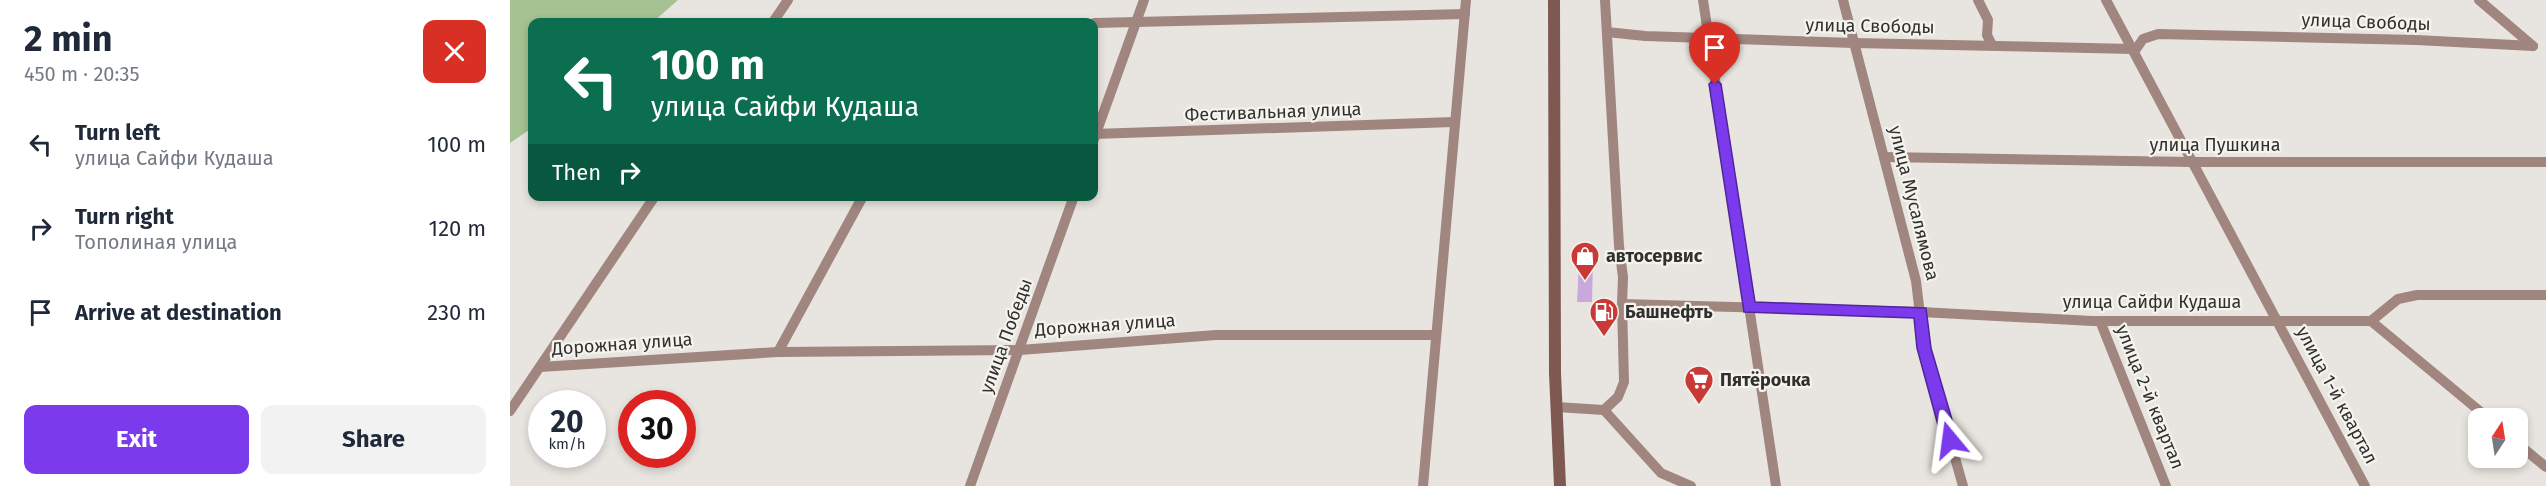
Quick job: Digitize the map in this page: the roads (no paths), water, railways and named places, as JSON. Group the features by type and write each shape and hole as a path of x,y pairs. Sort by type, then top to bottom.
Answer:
{"main road":[{"path":"1554,0 1556,407 1560,486"}],"street":[{"path":"776,18 788,0"},
{"path":"1098,125 1144,0"},
{"path":"1423,486 1466,0"},
{"path":"1604,411 1618,397 1624,382 1623,277 1605,0"},
{"path":"1703,0 1776,486"},
{"name":"улица Мусалямова","path":"1843,0 1916,282 1924,348 1963,486"},
{"path":"1978,0 1988,20 1987,35 1992,45"},
{"name":"улица 1-й квартал","path":"2106,0 2365,486"},
{"name":"улица Свободы","path":"1607,32 1708,39 2110,47 2133,50 2146,35 2158,34 2376,38 2533,46 2479,0"},
{"path":"1098,23 1465,14"},
{"name":"Фестивальная улица","path":"1098,136 1454,122"},
{"name":"улица Пушкина","path":"1884,157 2192,162 2546,162"},
{"path":"510,411 652,201"},
{"path":"778,352 860,201"},
{"name":"улица Победы","path":"970,486 1072,201"},
{"path":"2475,408 2371,321 2398,299 2417,295 2546,295"},
{"name":"улица Сайфи Кудаша","path":"1622,304 1921,312 2100,321 2371,321"},
{"name":"улица 2-й квартал","path":"2100,321 2166,486"},
{"name":"Дорожная улица","path":"540,367 778,352 1020,350 1216,335 1435,335"},
{"path":"1556,407 1604,411 1661,473 1691,486"},
{"path":"2528,452 2545,465"}],"place":[{"name":"автосервис","path":"1585,282"},
{"name":"Башнефть","path":"1604,338"},
{"name":"Пятёрочка","path":"1699,406"}]}
